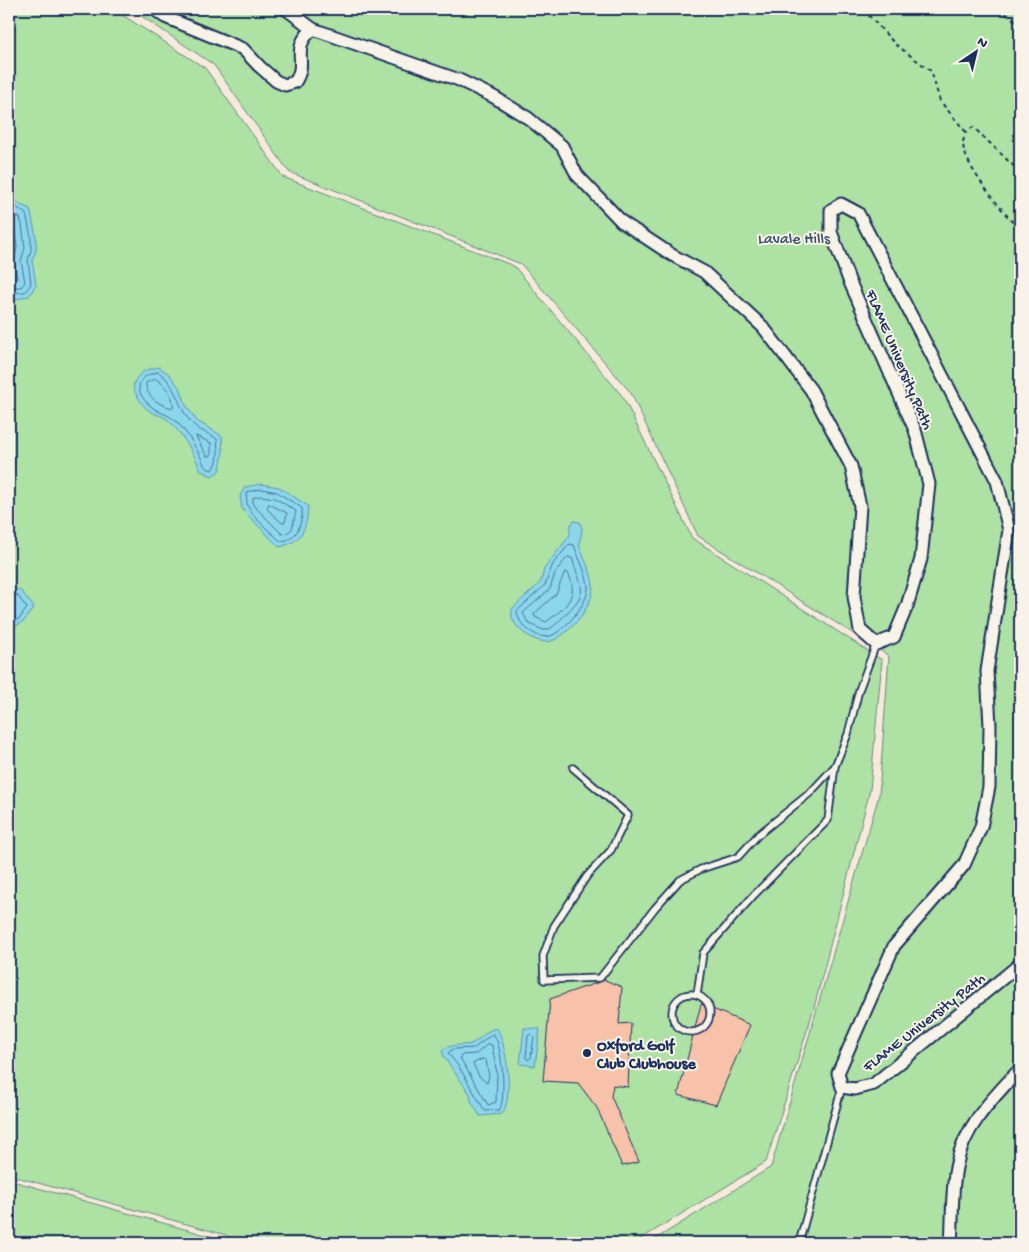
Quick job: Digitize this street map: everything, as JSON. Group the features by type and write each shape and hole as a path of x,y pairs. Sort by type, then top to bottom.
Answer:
{"street":[{"path":"154,9 164,17 243,49 265,71 285,85 295,82 301,73 300,52 302,37 312,29"},
{"path":"286,9 312,29 459,80 494,97 528,118 562,146 577,175 622,222 672,255 704,272 763,327 811,390 851,466 860,506 854,597 860,630 876,644"},
{"name":"FLAME University Path","path":"876,644 894,637 907,606 921,559 929,484 916,430 853,288 831,232 832,210 841,204 858,212 973,433 997,481 1009,530 987,671 990,726 989,787 981,827 964,865 894,946 838,1073 842,1087 855,1088 874,1084 1020,964"},
{"path":"951,1243 957,1163 971,1128 993,1098 1020,1069"}],"lane":[{"path":"697,995 703,953 754,895 828,820 835,766 848,734 860,690 876,644"},
{"path":"574,768 628,815 611,850 588,876 554,926 543,956 544,980 600,978 655,908 680,880 701,869 738,857 758,835 810,793 835,766"},
{"path":"684,995 697,995 707,1002 710,1015 708,1021 700,1030 694,1032 681,1029 673,1018 674,1004 684,995"},
{"path":"799,1243 842,1087"}],"path":[{"path":"863,9 896,44 930,71 940,101 966,132"},
{"path":"999,9 1020,24"},
{"path":"1020,172 973,128 966,132 963,144 968,159 985,188 1020,231"}],"green space":[{"path":"9,9 113,9 205,68 283,177 514,266 623,397 692,538 882,660 870,790 814,1008 766,1162 634,1243 234,1243 226,1235 9,1175"},
{"name":"Lavale Hills","path":"131,9 1020,9 1020,1243 649,1243 771,1167 879,795 889,656 698,536 631,393 521,264 289,172 214,65"},
{"path":"9,1180 224,1240 227,1243 9,1243"}],"water":[{"path":"9,194 21,205 30,209 36,236 36,251 32,260 36,285 29,296 16,299 9,297"},
{"path":"159,367 169,374 181,390 186,405 197,421 222,436 223,453 220,470 212,476 201,471 188,444 174,426 165,418 148,410 136,394 133,387 139,375"},
{"path":"261,484 279,487 308,506 302,533 287,545 279,547 242,509 240,496 245,487"},
{"path":"574,521 580,522 581,525 580,547 592,577 592,594 585,610 574,625 554,640 543,642 530,637 516,625 512,617 512,609 541,582 544,569 570,535 570,526"},
{"path":"9,586 21,591 34,607 24,621 9,630"},
{"path":"497,1028 501,1036 506,1059 508,1096 502,1114 480,1116 471,1101 470,1094 444,1057 442,1050 455,1045 473,1043 486,1032"},
{"path":"524,1028 540,1029 535,1066 520,1064"}],"building":[{"name":"Oxford Golf Club Clubhouse","path":"605,980 622,987 619,1024 631,1023 628,1087 613,1085 611,1096 639,1162 622,1166 597,1108 578,1083 543,1081 550,999"},
{"path":"701,1004 750,1025 716,1105 678,1095"}],"place":[{"name":"Oxford Golf Club Clubhouse","path":"587,1053"}]}
